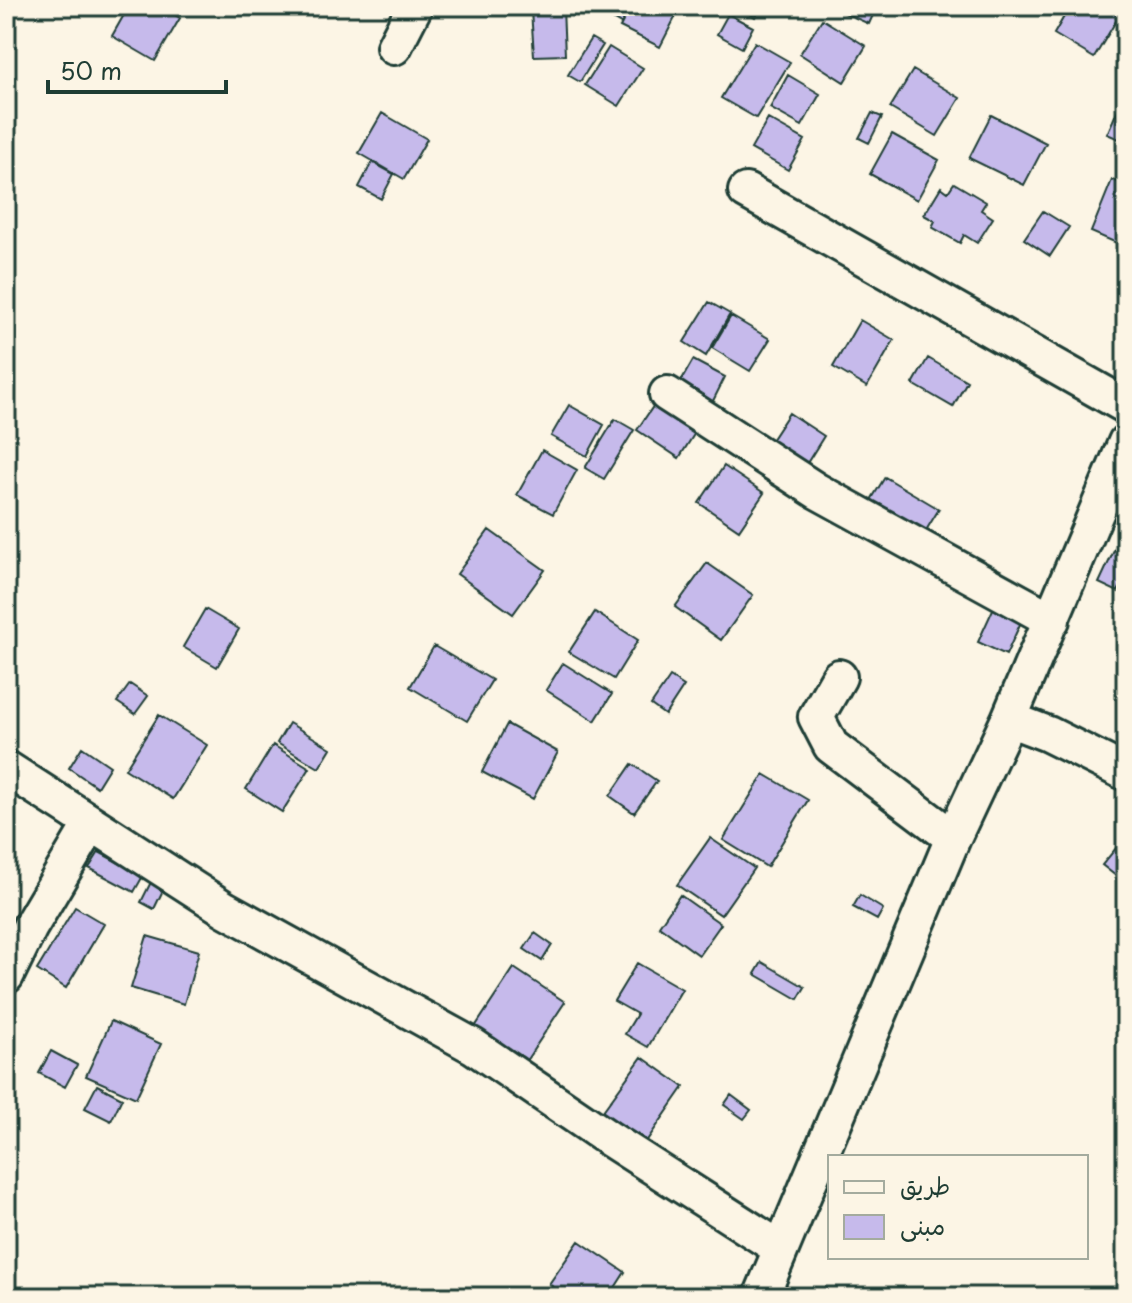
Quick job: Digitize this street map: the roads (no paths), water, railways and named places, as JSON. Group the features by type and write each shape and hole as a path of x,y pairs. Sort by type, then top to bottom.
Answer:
{"street":[{"path":"394,47 415,6"},
{"path":"746,191 1126,406"},
{"path":"667,394 817,491 1052,620"},
{"path":"761,1297 953,838 1009,719 1126,442"},
{"path":"839,677 816,717 831,746 953,838"},
{"path":"1009,719 1048,734 1126,773"},
{"path":"6,768 225,909 473,1046 608,1138 781,1249"},
{"path":"6,976 30,927 91,824"}]}
